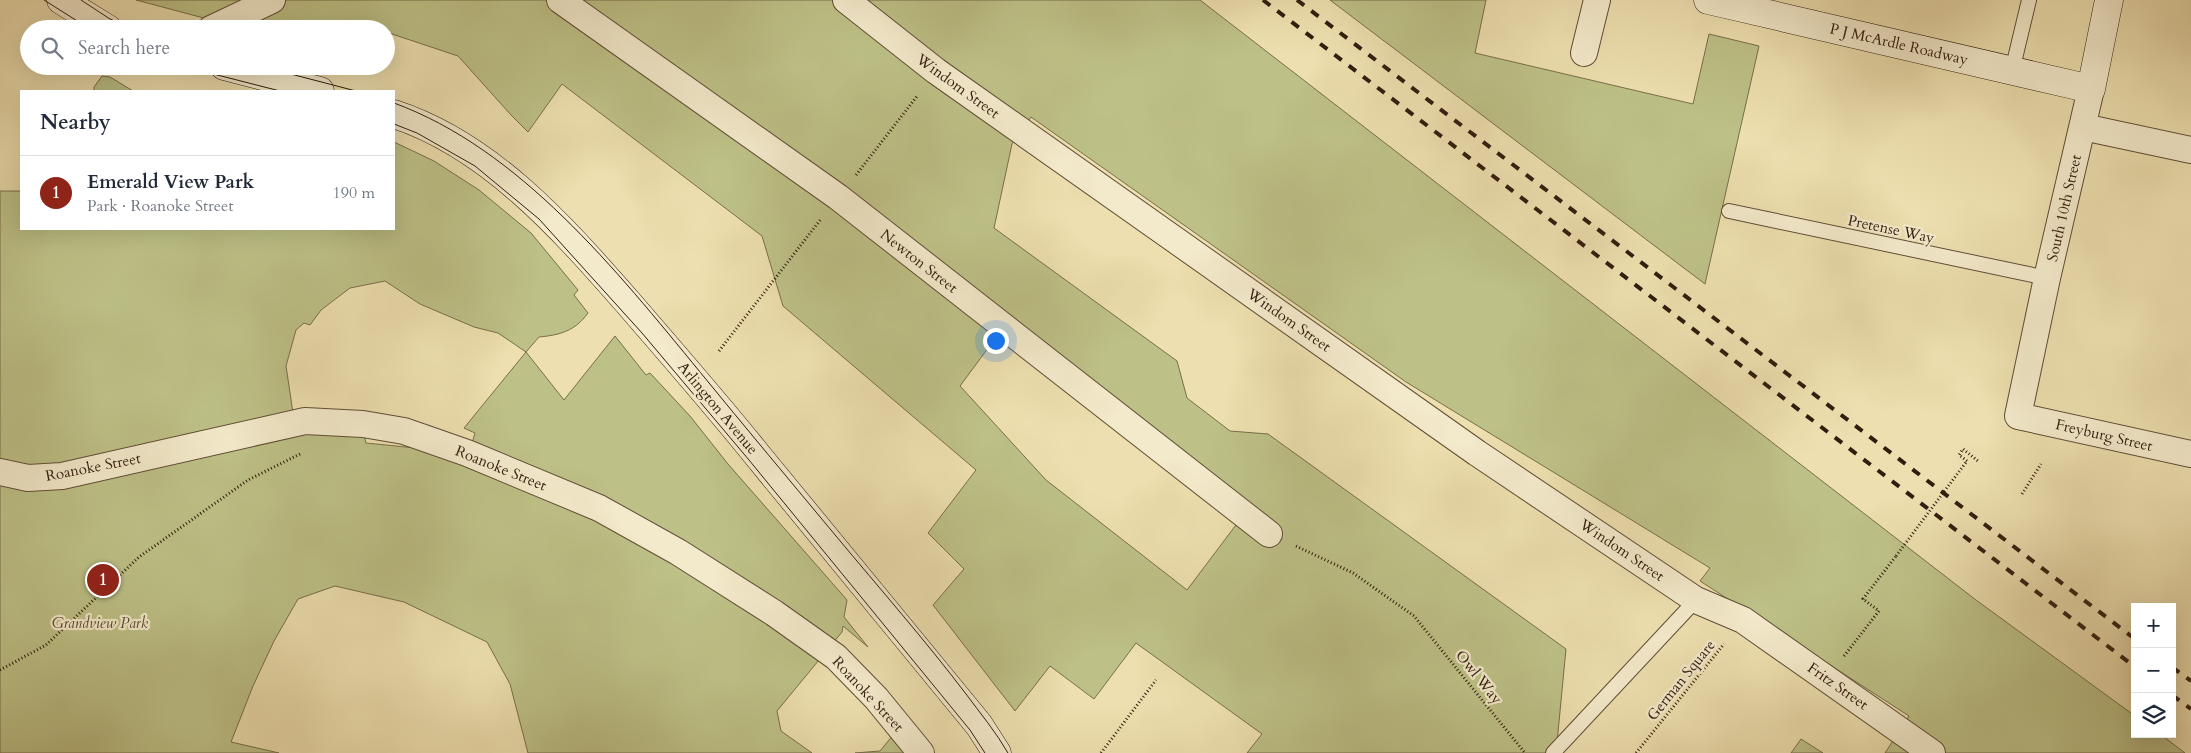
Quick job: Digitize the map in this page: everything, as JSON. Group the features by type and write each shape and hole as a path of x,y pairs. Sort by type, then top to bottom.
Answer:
{"main road":[{"path":"61,0 93,20"},
{"name":"P J McArdle Roadway","path":"1708,0 2091,89"},
{"name":"South 10th Street","path":"2091,89 2109,0"},
{"path":"259,75 316,90"},
{"name":"Arlington Avenue","path":"395,114 463,148 524,193 578,246 695,380 972,717 997,753"}],"street":[{"path":"230,20 272,0"},
{"name":"Newton Street","path":"560,0 838,198 1269,534"},
{"name":"Windom Street","path":"846,0 944,77 1477,453 1696,600 1743,620"},
{"path":"1584,53 1597,0"},
{"name":"South 10th Street","path":"2018,416 2047,278 2091,89"},
{"path":"2083,127 2191,150"},
{"name":"Freyburg Street","path":"2018,416 2191,454"},
{"name":"Roanoke Street","path":"0,472 28,478 62,476 305,421 363,424 404,432 466,453 599,508 678,552 774,613 836,657 876,698 921,753"},
{"name":"Fritz Street","path":"1743,620 1932,753"}],"lane":[{"path":"2012,70 2029,0"},
{"name":"Pretense Way","path":"1729,211 2047,278"},
{"path":"1553,753 1696,600"}],"path":[{"path":"1963,449 1978,461"},
{"path":"1963,449 1959,455 1967,461"},
{"path":"1827,678 1879,611 1863,598 1972,456 1963,449"},
{"path":"0,670 46,645 139,557 248,480 301,454"},
{"path":"2022,494 2041,464"},
{"name":"Owl Way","path":"1269,534 1354,573 1414,616 1525,753"},
{"name":"German Square","path":"1636,753 1743,620"},
{"path":"1101,753 1156,680"}],"green space":[{"path":"136,0 1200,0 1976,600 2131,713 2131,738 2165,738 2185,753 1885,753 1909,716 1700,581 1710,568 1406,382 1031,117 1012,144 994,228 1177,361 1187,398 1230,431 1268,434 1566,649 1556,753 1247,753 1262,734 1136,643 1094,699 1050,666 1015,711 933,605 964,569 928,533 976,470 783,306 762,236 562,84 528,132 458,56 395,35 395,20 211,20","holes":["1011,317 1251,505 1187,590 1046,480 960,386"]},
{"path":"1330,0 1486,0 1475,53 1693,104 1709,34 1759,46 1705,284"},
{"path":"102,76 110,77 131,90 94,90"},
{"name":"Grandview Park","path":"395,142 434,161 479,190 531,233 578,290 574,295 588,313 578,324 566,331 539,337 526,352 564,400 615,336 646,375 650,373 690,416 728,464 847,600 844,617 868,647 843,626 842,632 777,711 781,731 812,753 528,753 510,684 487,642 404,602 335,586 298,599 274,641 253,686 231,742 279,753 0,753 0,191 20,191 20,230 395,230","holes":["385,281 420,304 474,327 498,333 526,352 464,428 475,433 473,440 457,459 436,450 366,443 360,419 293,413 286,366 296,330 304,323 310,325 321,310 350,288"]},
{"path":"898,729 919,753 855,753 880,751"},
{"path":"1801,739 1823,753 1791,753"}],"tram line":[{"path":"44,0 76,20"},
{"path":"81,0 112,20"},
{"path":"217,75 276,90"},
{"path":"295,75 352,90"},
{"path":"395,103 440,124 483,150 524,182 563,217 600,255 668,333 918,634 982,715 1008,753"},
{"path":"395,124 417,133 475,166 539,219 642,333 749,460 970,730 985,753"}],"railway":[{"path":"1263,0 2131,664"},
{"path":"1297,0 2131,636"},
{"path":"2176,670 2191,681"},
{"path":"2176,698 2191,709"}],"place":[{"name":"Emerald View Park","path":"103,580"}]}
